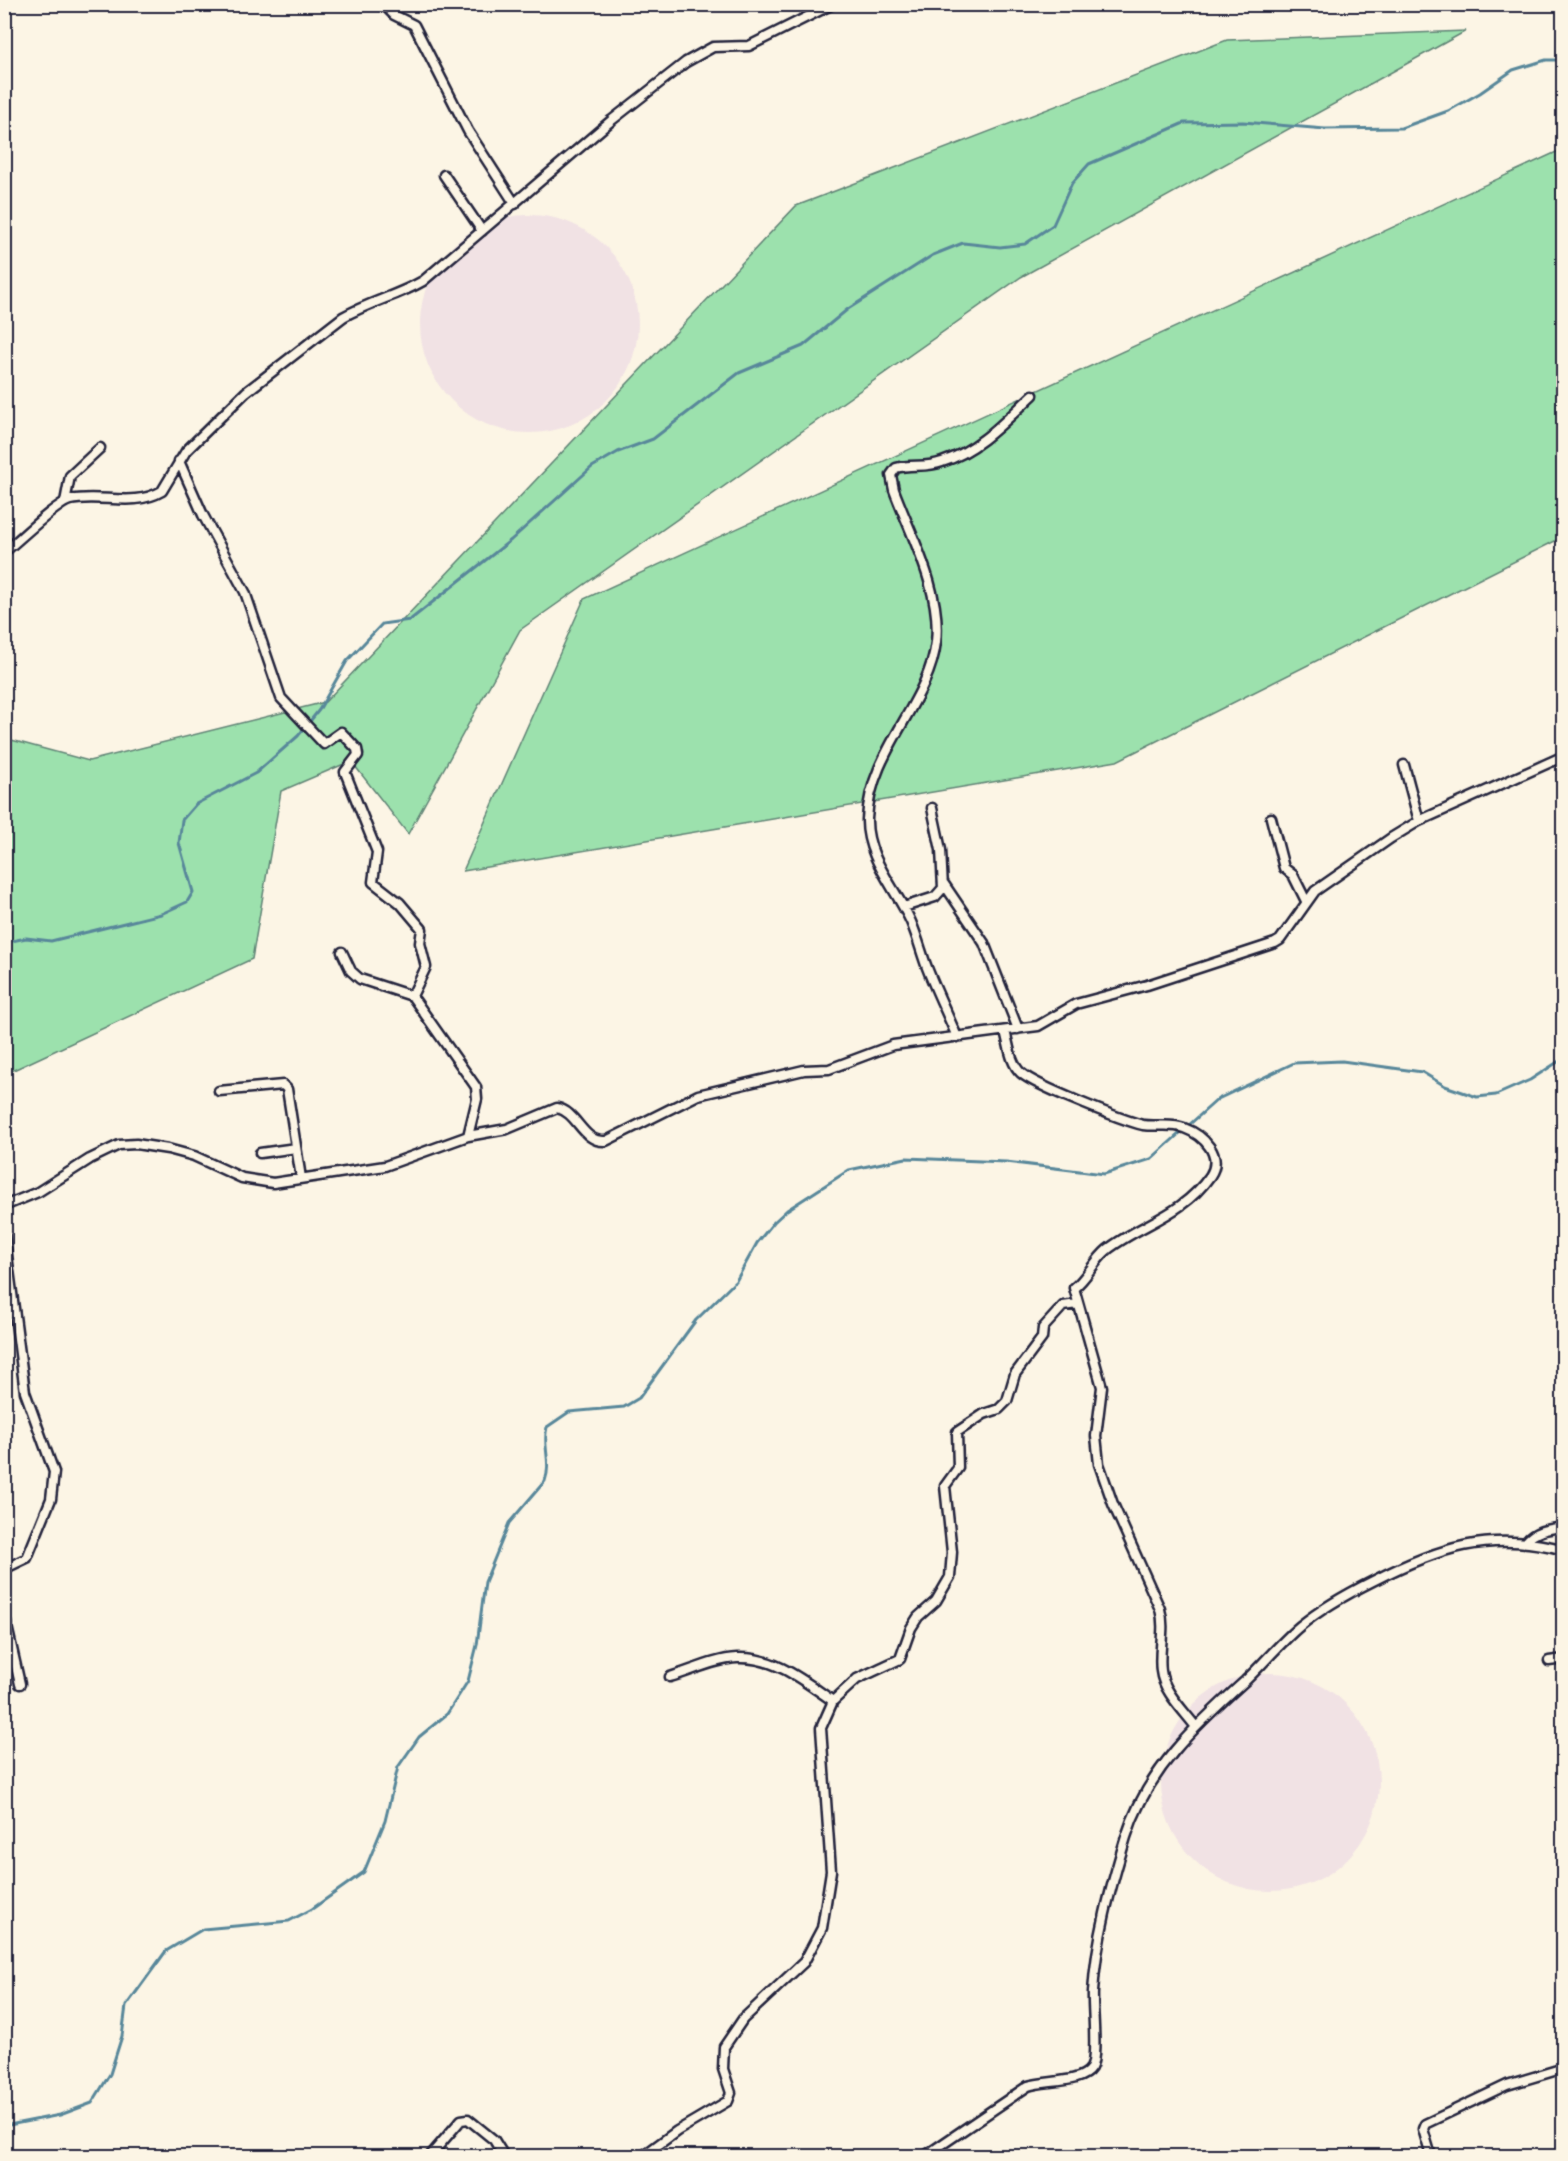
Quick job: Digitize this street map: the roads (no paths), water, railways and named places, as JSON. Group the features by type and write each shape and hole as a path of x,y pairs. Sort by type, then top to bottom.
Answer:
{"street":[{"path":"383,4 394,15 414,25 468,131 515,204"},
{"path":"4,552 65,502 151,496 166,487 179,461 246,392 315,336 359,308 400,294 423,280 646,92 700,53 719,46 749,46 833,4"},
{"path":"444,176 482,231"},
{"path":"957,1036 904,907 875,856 867,819 877,770 931,666 937,621 929,583 894,490 891,475 896,468 927,466 957,456 984,440 1033,395"},
{"path":"65,502 70,476 100,448"},
{"path":"179,461 203,514 246,592 281,698 324,744 341,732 357,749 358,755 345,772 377,852 373,882 400,903 422,929 420,943 426,967 412,996"},
{"path":"4,1206 38,1192 107,1150 125,1144 148,1145 184,1153 242,1178 260,1183 385,1166 468,1136 507,1129 557,1108 566,1111 590,1137 606,1141 698,1095 804,1070 829,1069 893,1045 1005,1031 1046,1023 1086,1001 1147,985 1275,943 1286,933 1306,901 1359,859 1419,821 1563,756"},
{"path":"1404,765 1419,821"},
{"path":"932,808 941,850 944,884 984,944 1018,1029"},
{"path":"1271,818 1284,868 1293,875 1306,901"},
{"path":"904,907 935,897 944,884"},
{"path":"342,952 356,976 412,996 476,1087 477,1099 468,1136"},
{"path":"1005,1031 1014,1063 1027,1077 1112,1114 1144,1125 1185,1128 1208,1143 1212,1151 1215,1164 1210,1176 1165,1218 1123,1239 1105,1252 1074,1288 1102,1387 1096,1436 1103,1478 1161,1609 1164,1632 1160,1670 1163,1681 1196,1727"},
{"path":"219,1091 283,1085 287,1089 301,1178"},
{"path":"260,1153 296,1148"},
{"path":"4,1232 12,1277 14,1318 25,1392 51,1462 54,1480 51,1499 27,1558 4,1569"},
{"path":"643,2157 677,2131 728,2102 731,2093 723,2069 724,2047 743,2019 804,1962 816,1944 825,1913 831,1871 820,1735 833,1701 857,1679 900,1659 911,1628 944,1590 950,1577 952,1552 945,1486 958,1468 957,1432 984,1414 999,1409 1007,1401 1015,1374 1042,1338 1043,1328 1063,1306 1077,1304"},
{"path":"1526,1542 1542,1530 1563,1527"},
{"path":"925,2157 1019,2091 1046,2080 1078,2078 1086,2074 1093,2065 1092,2006 1095,1968 1126,1837 1148,1785 1177,1746 1299,1627 1354,1591 1421,1557 1444,1549 1478,1542 1526,1542 1563,1550"},
{"path":"4,1612 20,1684"},
{"path":"670,1677 725,1660 757,1659 793,1674 833,1701"},
{"path":"1549,1661 1563,1659"},
{"path":"1431,2157 1423,2129 1425,2124 1507,2085 1563,2068"},
{"path":"430,2157 461,2120 468,2119 494,2140 504,2157"}],"waterway":[{"path":"4,946 12,941 26,938 51,941 161,914 187,902 193,892 179,843 182,820 196,804 256,773 298,736 319,710 347,661 382,624 410,620 511,540 592,467 618,452 653,439 739,373 803,346 848,309 933,255 963,243 1000,247 1025,244 1053,225 1072,183 1089,164 1184,123 1243,122 1325,129 1401,128 1448,111 1480,93 1513,70 1546,60 1564,60"},
{"path":"4,2126 60,2115 92,2103 110,2074 122,2036 126,2006 166,1951 203,1929 289,1921 312,1909 364,1872 385,1821 398,1767 419,1737 447,1714 468,1681 477,1645 485,1582 509,1523 545,1481 548,1467 547,1427 569,1412 624,1407 639,1398 696,1320 736,1281 757,1243 787,1210 849,1170 906,1158 1006,1162 1104,1174 1151,1159 1218,1099 1294,1063 1342,1061 1422,1072 1445,1086 1477,1097 1496,1095 1530,1080 1564,1058"}]}
